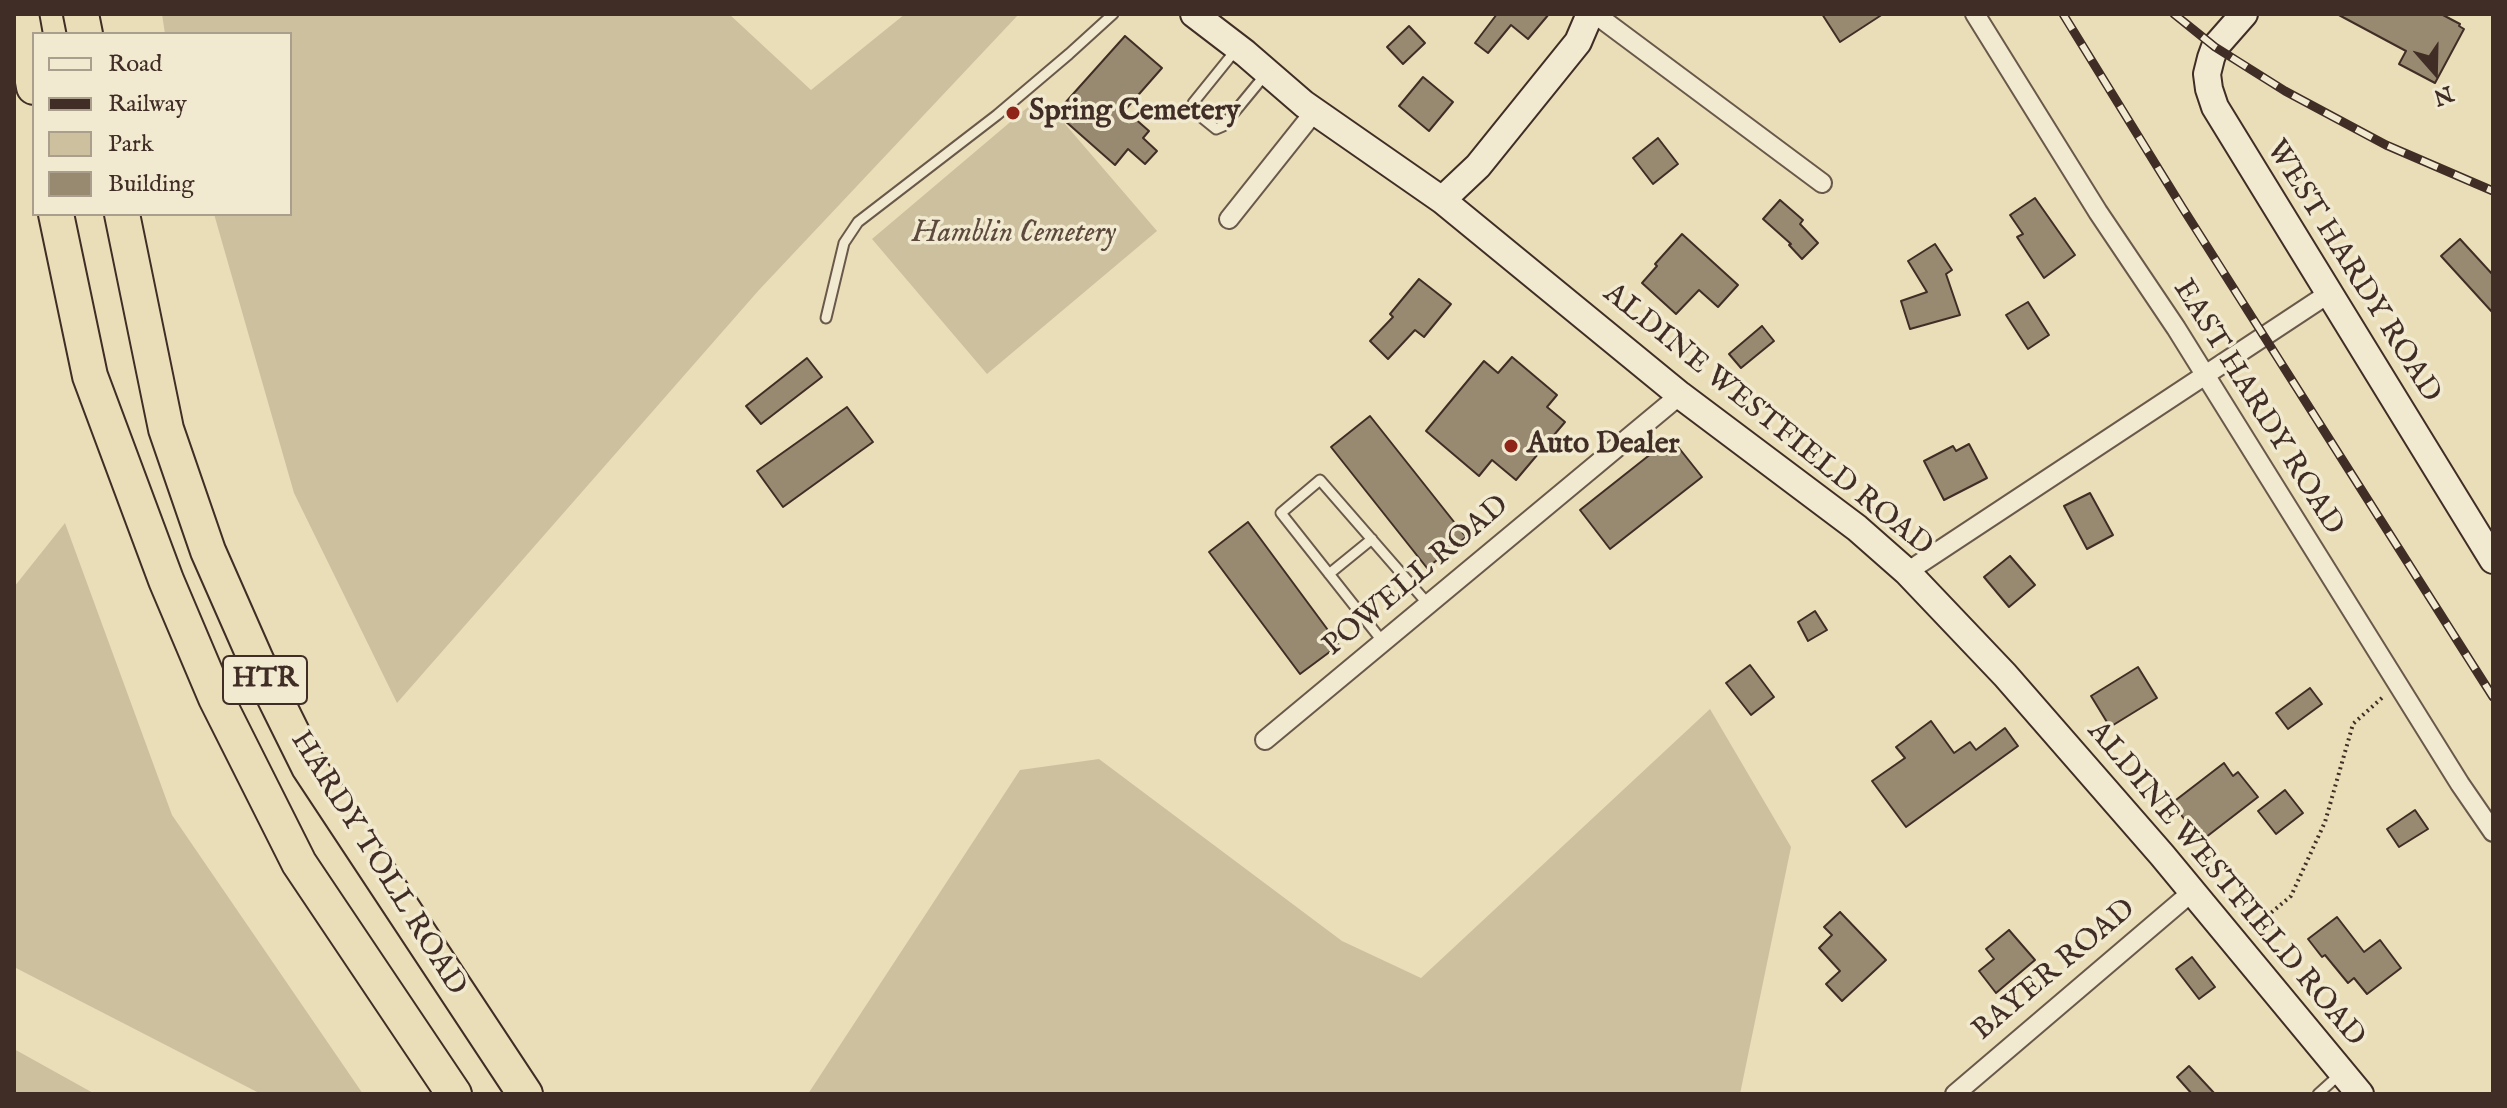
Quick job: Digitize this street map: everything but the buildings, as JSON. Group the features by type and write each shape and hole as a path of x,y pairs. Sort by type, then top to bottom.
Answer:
{"highway":[{"path":"21,14 32,73"},
{"name":"HARDY TOLL ROAD","path":"56,216 90,376 166,580 216,698 299,863 454,1094"},
{"name":"HARDY TOLL ROAD","path":"122,216 166,429 208,551 256,660 309,767 525,1094"}],"main road":[{"name":"ALDINE WESTFIELD ROAD","path":"1194,14 1315,111 1442,200 1680,395 1857,528 1907,572 2005,675 2360,1094"},
{"path":"1442,200 1478,166 1578,42 1591,14"},
{"name":"WEST HARDY ROAD","path":"2244,14 2215,47 2207,74 2209,89 2222,122 2493,560"}],"street":[{"path":"1591,14 1822,183"},
{"name":"EAST HARDY ROAD","path":"1975,14 2493,832"},
{"path":"1229,219 1315,111"},
{"path":"1907,572 2328,294"},
{"name":"POWELL ROAD","path":"1265,740 1680,395"},
{"name":"BAYER ROAD","path":"1955,1094 2192,892"}],"lane":[{"path":"826,318 844,243 858,222 997,115 1113,14"},
{"path":"1238,48 1193,103 1195,112 1216,129 1223,126 1268,73"},
{"path":"1383,642 1281,513 1320,480 1428,604"},
{"path":"1329,574 1372,539"},
{"path":"2318,1094 2342,1072"}],"path":[{"path":"2235,944 2291,896 2325,822 2353,724 2398,684"}],"green space":[{"path":"162,14 729,14 811,90 905,14 1019,14 759,290 397,703 294,493 215,216 292,216 292,32 165,32"},
{"name":"Hamblin Cemetery","path":"1041,96 1157,231 987,374 872,239"},
{"path":"65,523 172,815 363,1094 261,1094 14,967 14,587"},
{"path":"1710,709 1791,847 1740,1094 808,1094 1020,770 1099,759 1342,941 1421,978"},
{"path":"14,1049 95,1094 14,1094"}],"railway":[{"path":"2063,14 2493,697"},
{"path":"2174,14 2215,47 2285,91 2386,145 2493,191"}],"place":[{"name":"Spring Cemetery","path":"1013,113"},
{"name":"Auto Dealer","path":"1511,446"}]}
